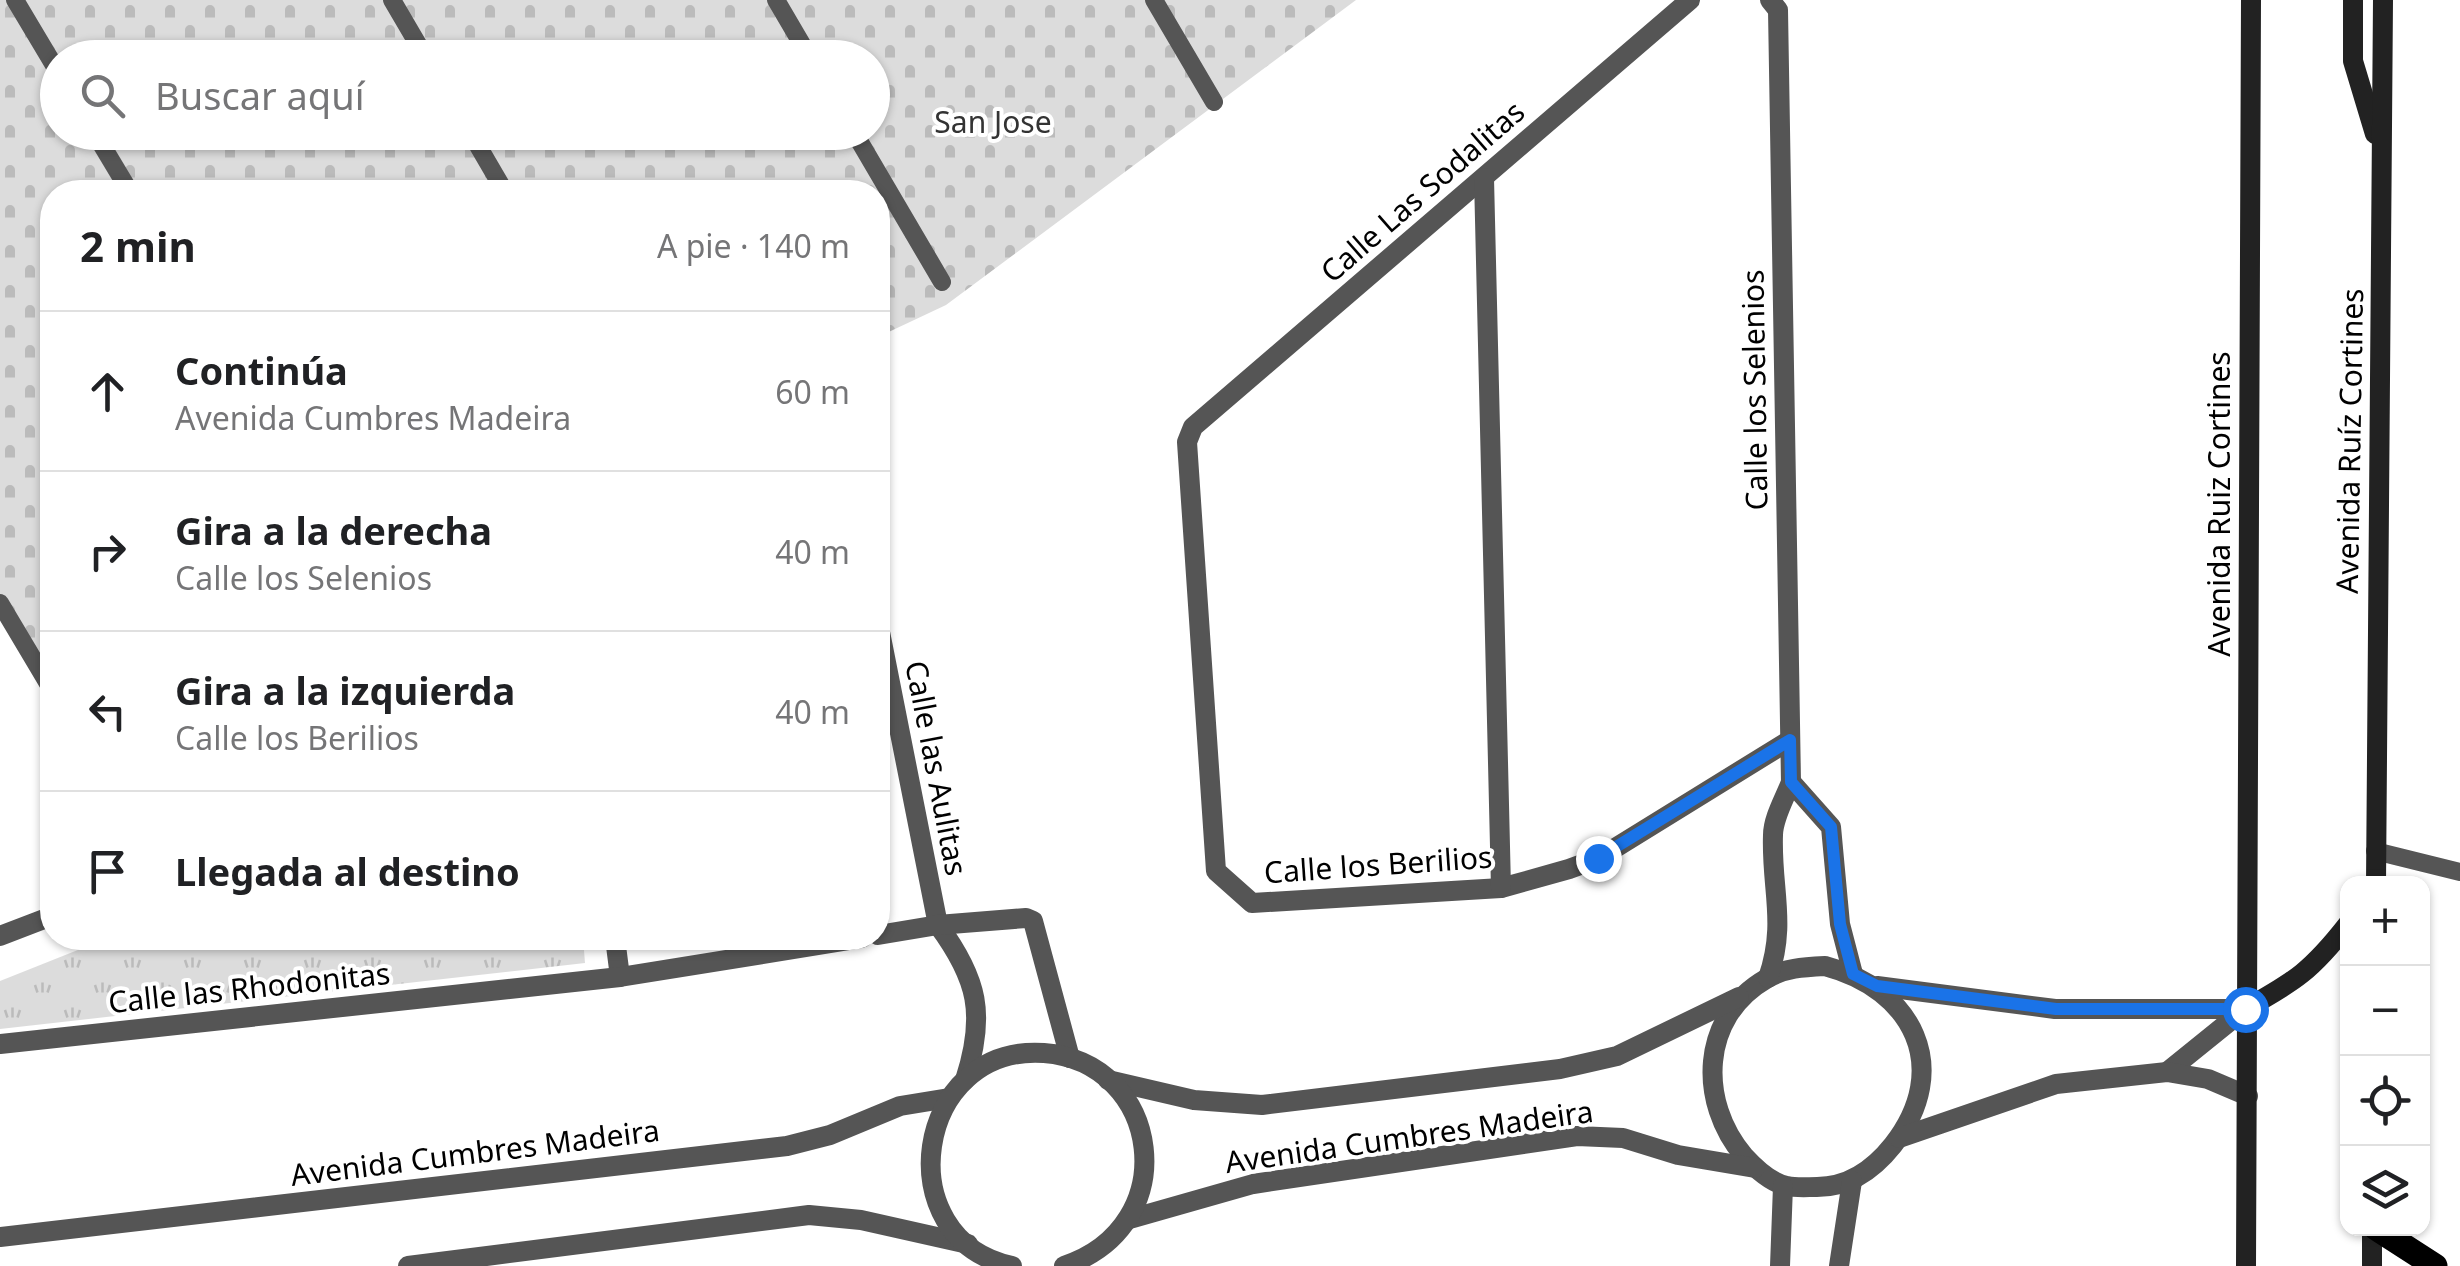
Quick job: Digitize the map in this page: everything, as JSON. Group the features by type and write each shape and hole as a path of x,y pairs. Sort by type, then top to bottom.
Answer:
{"main road":[{"path":"2387,1236 2434,1266"}],"street":[{"name":"Calle Las Sodalitas","path":"1235,890 1216,871 1187,442 1193,427 1690,0"},
{"name":"Calle los Selenios","path":"1768,978 1780,928 1772,830 1791,782 1778,10 1770,0"},
{"name":"Avenida Ruiz Cortines","path":"2245,1009 2251,0"},
{"path":"2352,0 2352,60 2382,156"},
{"name":"Avenida Ruíz Cortines","path":"2376,876 2383,0"},
{"path":"1484,178 1501,888"},
{"name":"Calle las Aulitas","path":"890,683 938,925"},
{"name":"Calle los Berilios","path":"1235,890 1252,903 1501,888 1598,858 1790,740"},
{"path":"1791,782 1831,827 1840,924 1853,974"},
{"path":"890,933 1026,918 1035,923 1070,1058"},
{"path":"0,936 40,921"},
{"path":"938,925 961,956 975,999 976,1046 966,1080"},
{"path":"2167,1072 2245,1009 2297,981 2340,934"},
{"path":"617,950 620,977"},
{"name":"Calle las Rhodonitas","path":"0,1044 620,977 788,950"},
{"path":"1825,966 1853,974 1877,986 1898,1006 1913,1031 1921,1058 1920,1087 1913,1114 1879,1163 1852,1180 1828,1188 1784,1186 1756,1168 1731,1140 1717,1112 1711,1080 1714,1048 1726,1018 1745,994 1768,978 1795,968 1825,966"},
{"path":"1877,986 2056,1009 2245,1009"},
{"name":"Avenida Cumbres Madeira","path":"1108,1080 1194,1100 1262,1105 1560,1069 1616,1056 1745,994"},
{"path":"2245,1009 2246,1266"},
{"path":"968,1244 950,1225 936,1201 930,1175 930,1148 936,1122 949,1098 989,1064 1043,1053 1070,1058 1108,1080 1132,1109 1144,1146 1144,1184 1130,1219 1118,1235 1085,1262 1064,1266"},
{"path":"1899,1138 2056,1084 2167,1072 2208,1079 2248,1096"},
{"name":"Avenida Cumbres Madeira","path":"0,1237 788,1146 830,1136 900,1106 949,1098"},
{"name":"Avenida Cumbres Madeira","path":"1130,1219 1253,1184 1577,1136 1623,1138 1678,1155 1756,1168"},
{"path":"1838,1266 1852,1180"},
{"path":"1780,1266 1784,1186"},
{"path":"408,1266 809,1216 862,1220 968,1244 1005,1265"},
{"path":"2372,1266 2374,1236"}],"lane":[{"path":"15,0 40,42"},
{"path":"392,0 415,40"},
{"path":"776,0 799,40"},
{"path":"1154,0 1214,102"},
{"path":"105,150 123,180"},
{"path":"480,150 498,180"},
{"path":"865,150 882,180"},
{"path":"890,193 942,282"},
{"path":"0,604 40,671"},
{"path":"2375,851 2460,872"}],"green space":[{"name":"San Jose","path":"0,0 1356,0 946,305 890,331 890,180 40,180 40,682 0,615"},
{"path":"78,950 584,950 585,963 0,1029 0,981"}],"route":[{"path":"1598,858 1790,740 1791,782 1831,827 1840,924 1853,974 1877,986 2056,1009 2245,1009"}]}
